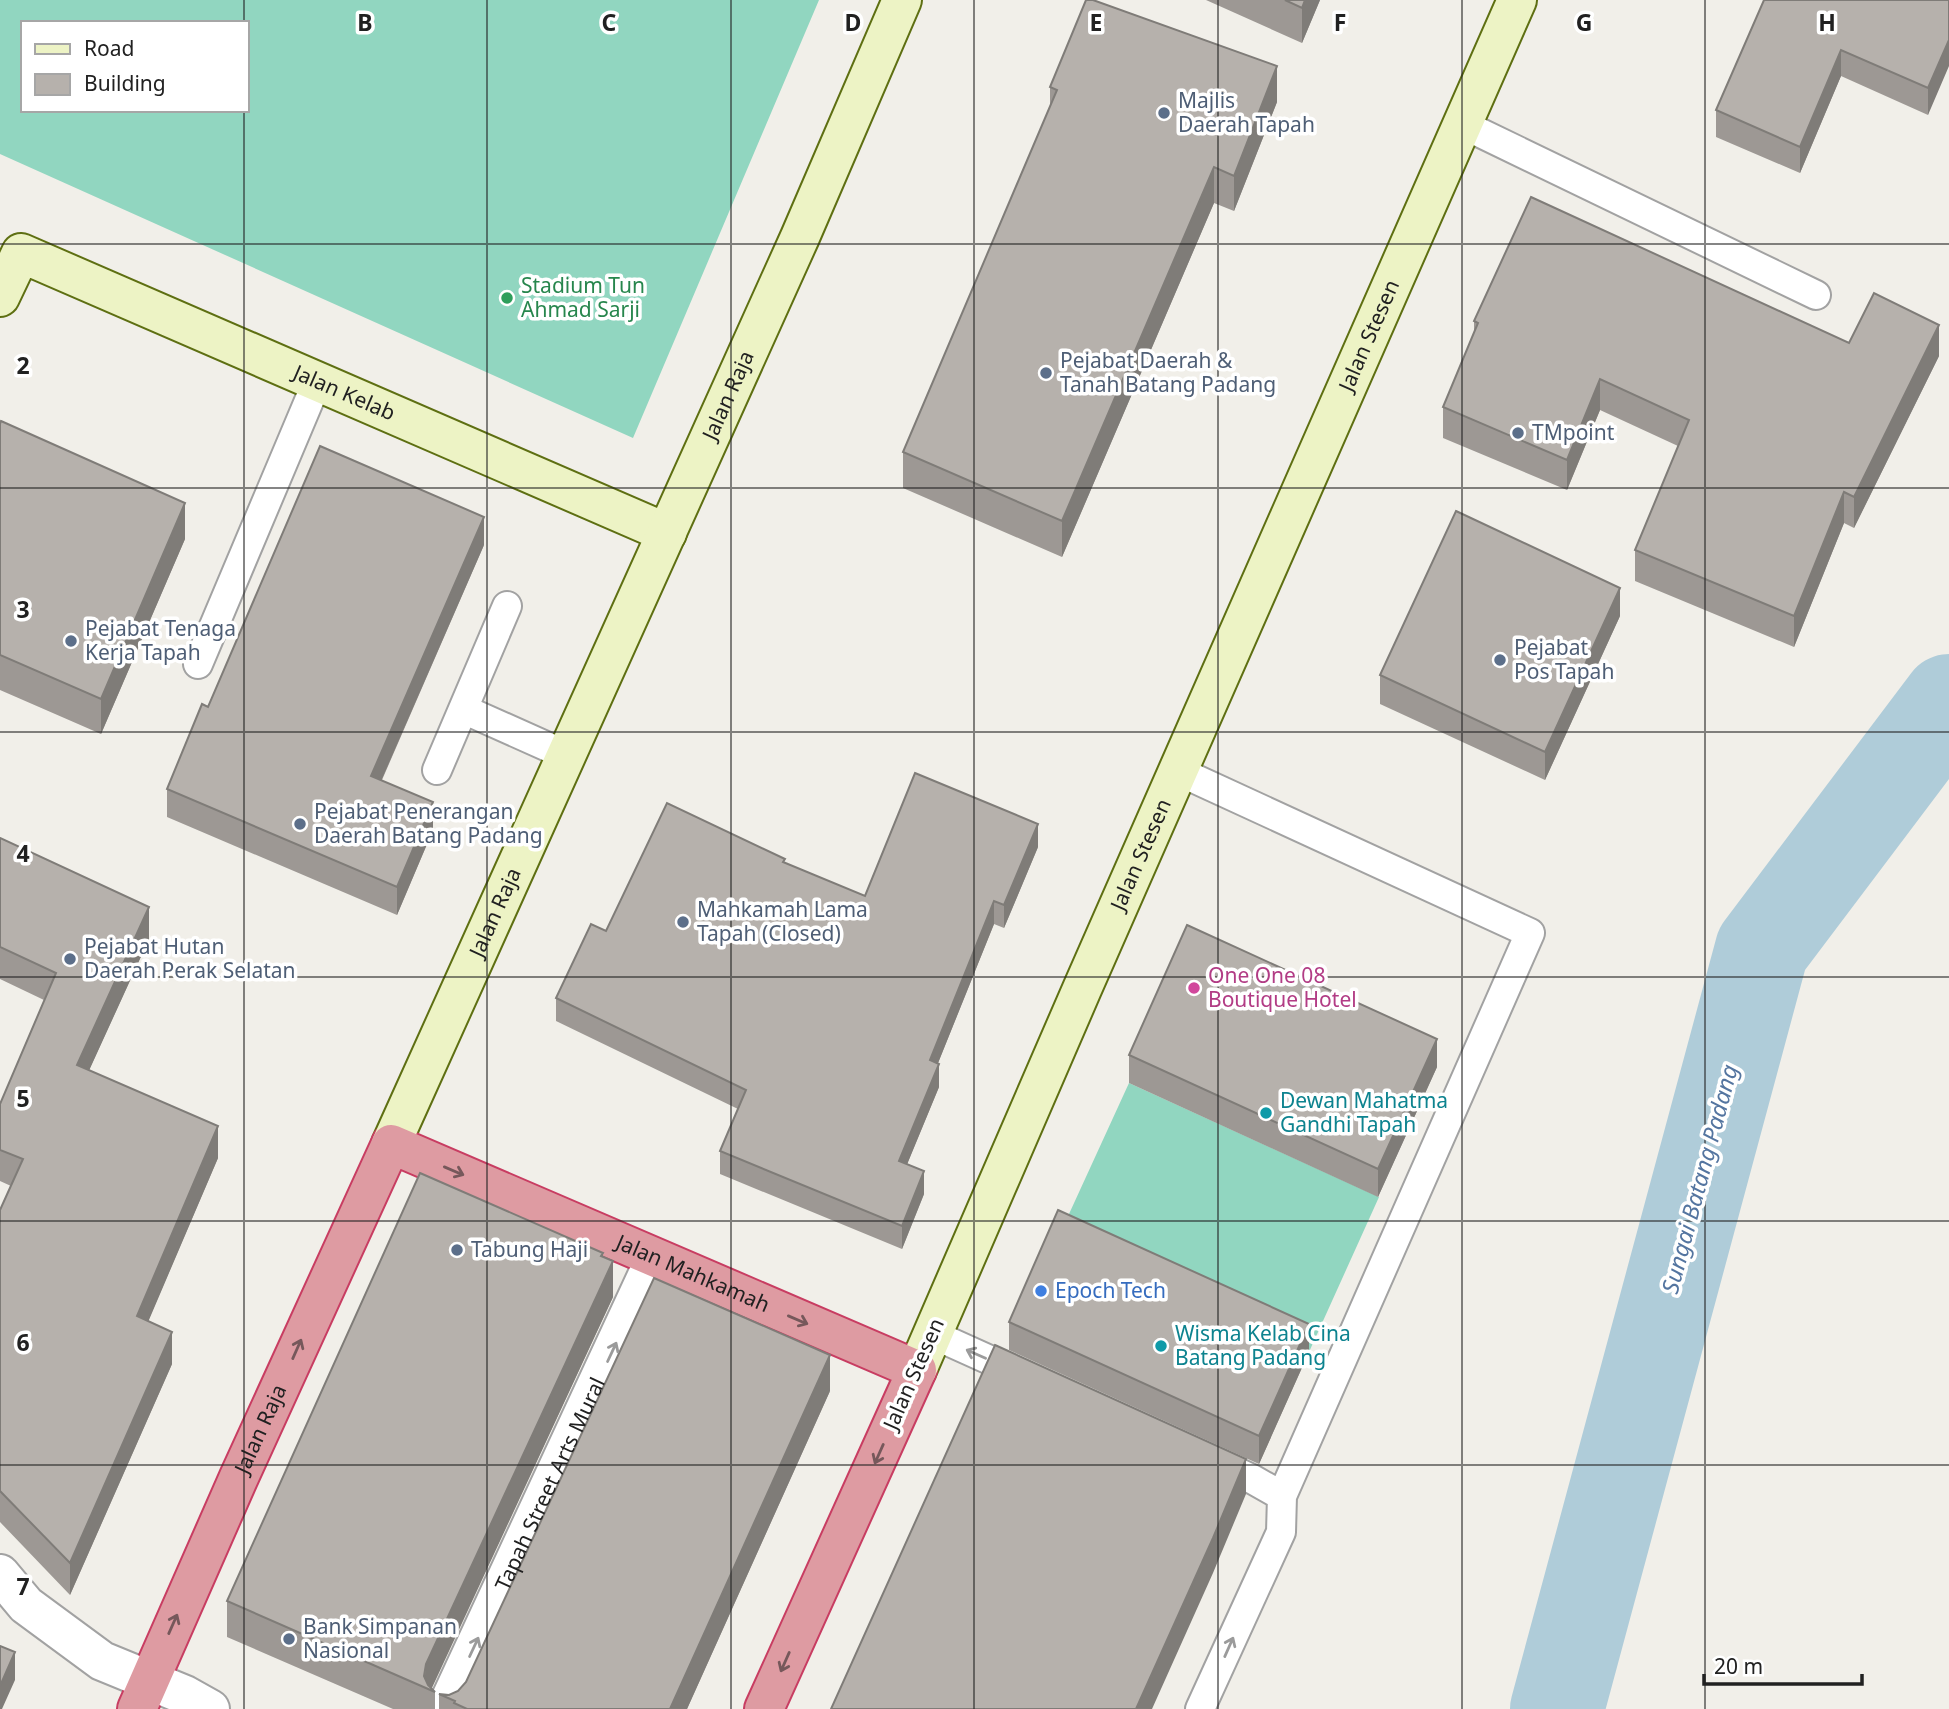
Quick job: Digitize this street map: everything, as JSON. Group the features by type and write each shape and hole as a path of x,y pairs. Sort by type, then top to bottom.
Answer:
{"highway":[{"name":"Jalan Mahkamah","path":"391,1144 917,1370"},
{"name":"Jalan Raja","path":"142,1694 391,1144"},
{"name":"Jalan Stesen","path":"764,1709 917,1370"}],"street":[{"name":"Jalan Raja","path":"391,1144 800,237 902,0"},
{"name":"Jalan Stesen","path":"917,1370 1517,0"},
{"name":"Jalan Kelab","path":"10,249 667,533"},
{"path":"0,297 10,249"},
{"name":"Tapah Street Arts Mural","path":"446,1709 655,1259"},
{"path":"0,1574 26,1605 142,1694 198,1702"}],"lane":[{"path":"1462,124 1816,295"},
{"path":"198,664 317,382"},
{"path":"437,770 508,606"},
{"path":"463,709 566,755"},
{"path":"1178,771 1530,933 1282,1496 1281,1532 1200,1709"},
{"path":"932,1334 1043,1384"},
{"path":"1190,1451 1282,1496"}],"green space":[{"name":"Stadium Tun Ahmad Sarji","path":"0,0 819,0 633,438 0,154"},
{"path":"1129,1083 1379,1197 1309,1352 1058,1238"}],"building":[{"path":"1086,0 1093,0 1277,66 1234,176 1214,167 1062,521 903,452 1057,90 1050,87"},
{"path":"1285,0 1305,0 1302,8"},
{"path":"1764,0 1949,0 1949,40 1928,88 1841,50 1800,147 1716,110"},
{"path":"1531,197 1849,343 1874,293 1939,325 1854,497 1844,492 1794,616 1635,550 1689,420 1600,379 1567,460 1443,407 1478,323 1474,321"},
{"name":"Pejabat Tenaga Kerja Tapah","path":"1,421 185,503 101,699 0,655"},
{"path":"320,446 484,517 371,776 433,802 397,887 167,789 202,704 208,707"},
{"name":"Pejabat Pos Tapah","path":"1456,511 1620,588 1545,752 1380,675"},
{"path":"915,773 1038,824 1004,905 994,901 930,1060 939,1064 899,1161 924,1171 902,1226 720,1151 746,1090 556,998 591,924 606,931 667,803 785,859 783,862 865,896"},
{"path":"0,838 149,907 77,1065 218,1126 137,1316 172,1332 70,1563 0,1491 0,1210 23,1159 0,1150 0,1104 56,973 0,947"},
{"path":"1187,925 1437,1039 1378,1169 1129,1055"},
{"path":"420,1173 603,1253 601,1256 613,1261 426,1664 424,1676 435,1692 227,1601"},
{"name":"Wisma Kelab Cina Batang Padang","path":"1058,1210 1309,1324 1259,1436 1009,1322"},
{"path":"654,1278 830,1355 670,1709 467,1709 439,1694 449,1695 458,1691 466,1682"},
{"path":"995,1345 1246,1459 1136,1709 831,1709"},
{"path":"0,1646 15,1652 0,1686"}],"waterway":[{"name":"Sungai Batang Padang","path":"1557,1709 1762,949 1949,701"}],"place":[{"name":"Majlis Daerah Tapah","path":"1164,113"},
{"name":"Stadium Tun Ahmad Sarji","path":"507,298"},
{"name":"Pejabat Daerah & Tanah Batang Padang","path":"1046,373"},
{"name":"TMpoint","path":"1518,433"},
{"name":"Pejabat Tenaga Kerja Tapah","path":"71,641"},
{"name":"Pejabat Pos Tapah","path":"1500,660"},
{"name":"Pejabat Penerangan Daerah Batang Padang","path":"300,824"},
{"name":"Mahkamah Lama Tapah (Closed)","path":"683,922"},
{"name":"Pejabat Hutan Daerah Perak Selatan","path":"70,959"},
{"name":"One One 08 Boutique Hotel","path":"1194,988"},
{"name":"Dewan Mahatma Gandhi Tapah","path":"1266,1113"},
{"name":"Tabung Haji","path":"457,1250"},
{"name":"Epoch Tech","path":"1041,1291"},
{"name":"Wisma Kelab Cina Batang Padang","path":"1161,1346"},
{"name":"Bank Simpanan Nasional","path":"289,1639"}]}
